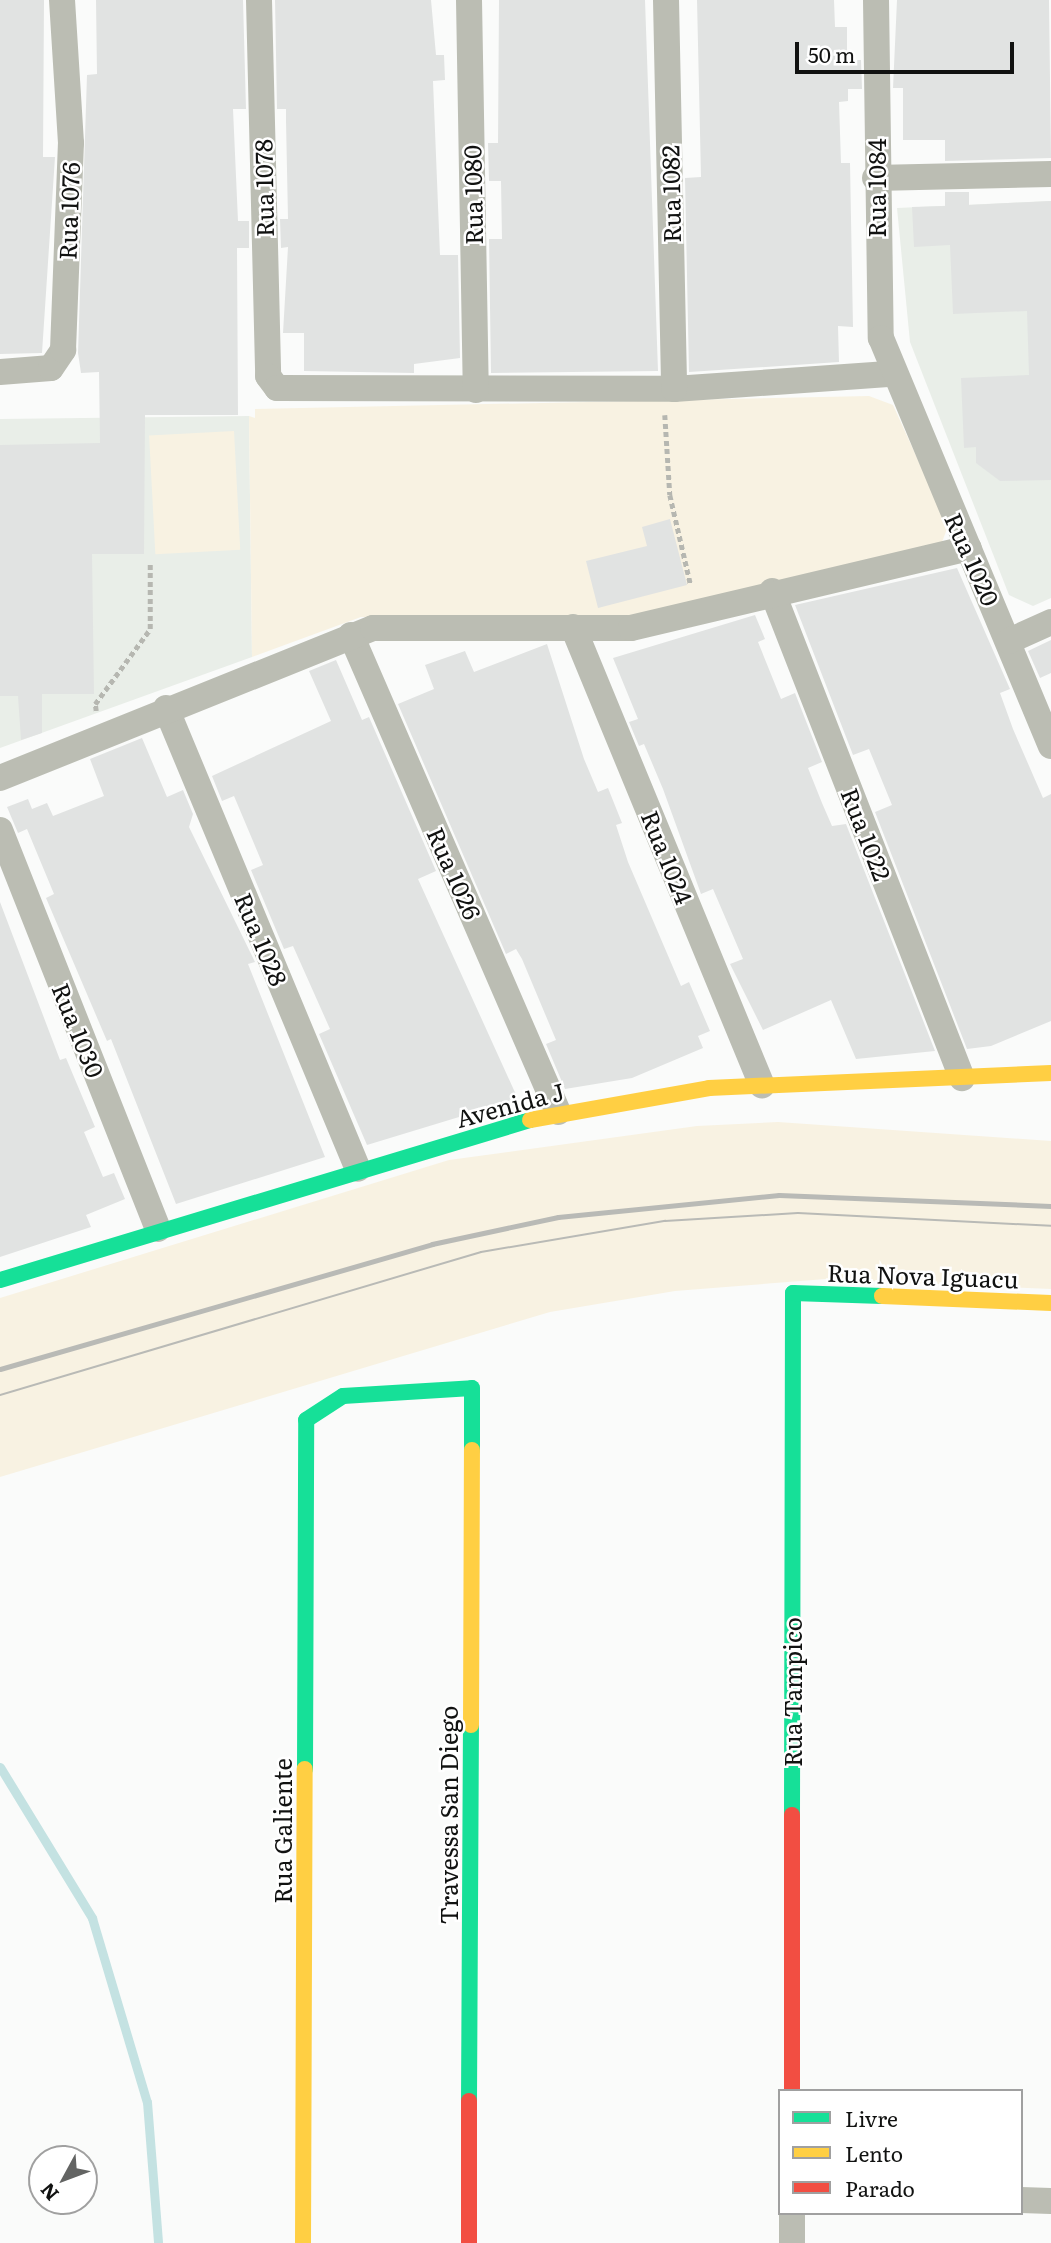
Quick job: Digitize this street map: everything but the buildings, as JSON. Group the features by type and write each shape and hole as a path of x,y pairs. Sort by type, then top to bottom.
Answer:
{"street":[{"name":"Rua 1076","path":"0,372 51,368 62,350 71,143 62,0"},
{"name":"Rua 1078","path":"259,0 268,376 292,392 476,390"},
{"name":"Rua 1080","path":"469,0 476,390"},
{"name":"Rua 1082","path":"666,0 669,394"},
{"name":"Rua 1084","path":"876,0 875,178 880,326 891,374"},
{"path":"875,178 1051,174"},
{"path":"476,390 669,394 891,374"},
{"name":"Rua 1020","path":"891,374 969,548 1051,746"},
{"path":"0,778 166,708 373,628 631,628 772,591 969,548"},
{"name":"Rua 1022","path":"772,591 962,1078"},
{"path":"1009,641 1051,622"},
{"name":"Rua 1024","path":"573,627 762,1086"},
{"name":"Rua 1026","path":"351,635 558,1112"},
{"name":"Rua 1028","path":"166,708 358,1170"},
{"name":"Rua 1030","path":"0,830 158,1229"},
{"name":"Avenida J","path":"0,1280 158,1229 558,1112 762,1086 1051,1073"},
{"name":"Rua Nova Iguacu","path":"793,1293 1051,1303"},
{"name":"Rua Tampico","path":"792,2089 793,1293"},
{"name":"Travessa San Diego","path":"306,1420 343,1396 472,1388 469,2243"},
{"name":"Rua Galiente","path":"303,2243 306,1420"},
{"path":"1023,2200 1051,2201"},
{"path":"792,2215 792,2243"}],"path":[{"path":"669,394 670,495 696,611"},
{"path":"102,736 95,704 150,629 150,563"}],"shaded area":[{"path":"1051,201 1051,598 1033,606 1009,595 910,342 897,208"},
{"path":"869,396 893,405 948,526 941,545 647,615 361,617 252,657 249,416 255,418 255,409"},
{"path":"249,416 252,657 0,748 0,419"},
{"path":"234,431 240,550 155,554 149,435"},
{"path":"778,1122 1051,1141 1051,1289 826,1279 675,1291 550,1312 0,1477 0,1298 449,1160 697,1126"}],"waterway":[{"path":"0,1767 92,1918 147,2102 158,2243"}],"tram line":[{"path":"0,1395 481,1252 665,1221 798,1213 1051,1226"}],"railway":[{"path":"0,1369 432,1244 558,1217 779,1195 1051,1206"}],"traffic: fast":[{"path":"0,1280 530,1120"},
{"path":"792,1815 793,1293 882,1296"},
{"path":"305,1769 306,1420 343,1396 472,1388 472,1450"},
{"path":"469,2101 471,1725"}],"traffic: slow":[{"path":"530,1120 709,1088 1051,1073"},
{"path":"882,1296 1051,1303"},
{"path":"471,1725 472,1450"},
{"path":"303,2243 305,1769"}],"traffic: jam":[{"path":"792,1815 792,2089"},
{"path":"469,2101 469,2243"}]}
